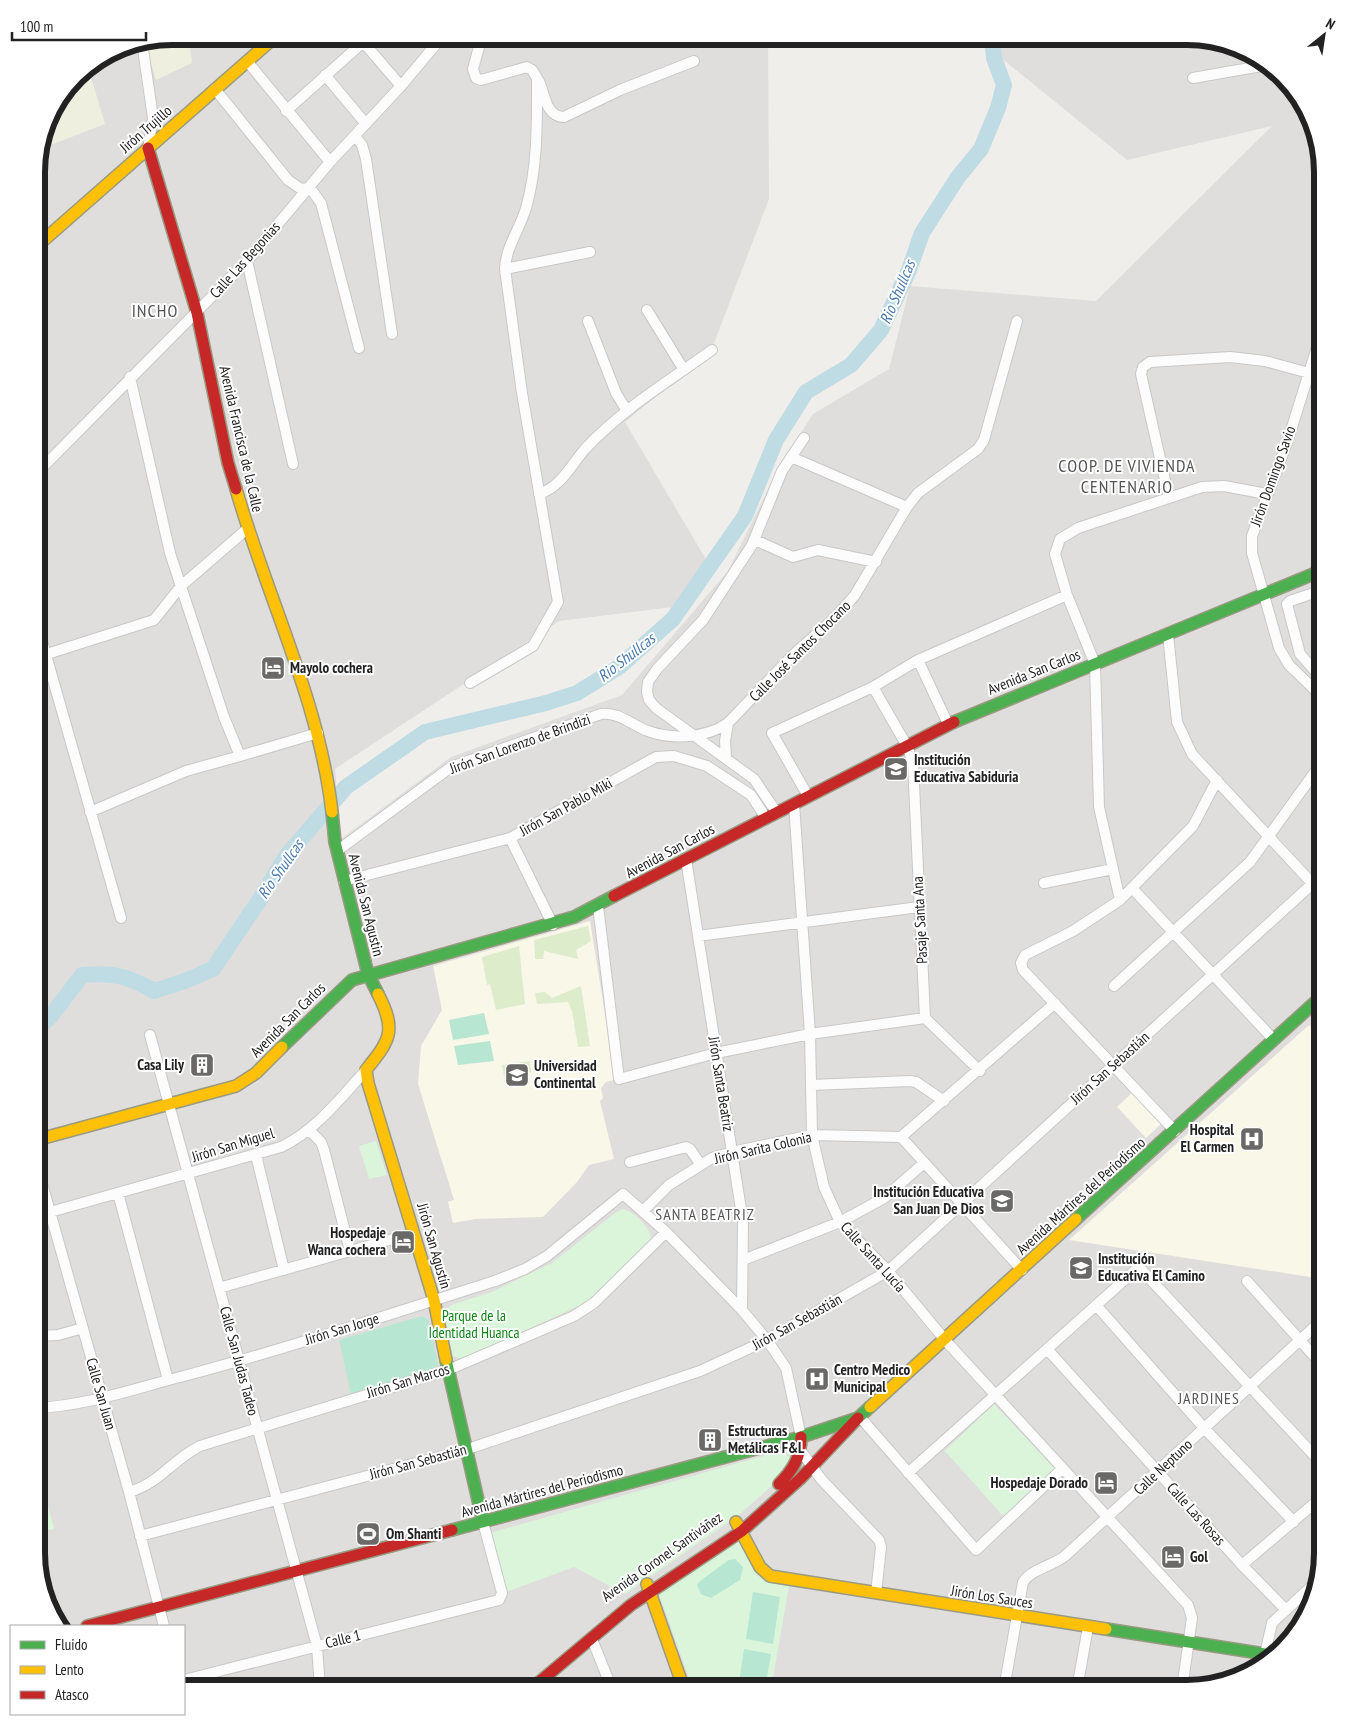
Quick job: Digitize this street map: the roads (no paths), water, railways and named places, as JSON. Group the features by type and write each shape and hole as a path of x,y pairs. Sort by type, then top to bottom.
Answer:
{"main road":[{"name":"Jirón Trujillo","path":"45,238 266,45"},
{"name":"Avenida Francisca de la Calle","path":"148,148 197,313 228,463 247,529 318,733 327,771"},
{"name":"Avenida San Carlos","path":"45,1138 236,1086 247,1080 338,991 352,980 368,974 553,925 598,906 948,724 1314,574"},
{"name":"Avenida San Agustin","path":"327,771 336,847 368,974"},
{"name":"Jirón San Miguel","path":"366,1070 386,1046 390,1028 381,1000 368,974"},
{"name":"Avenida Mártires del Periodismo","path":"813,1466 859,1418 1314,1003"},
{"name":"Jirón San Agustín","path":"366,1070 368,1083 376,1104 434,1300 465,1450 483,1522"},
{"name":"Avenida Mártires del Periodismo","path":"91,1625 801,1437 859,1418"},
{"name":"Avenida Coronel Santiváñez","path":"739,1527 793,1471 801,1450 801,1437"},
{"name":"Avenida Coronel Santiváñez","path":"540,1680 592,1639 649,1588 739,1527 813,1466"},
{"name":"Jirón Los Sauces","path":"739,1527 760,1568 770,1576 1189,1644 1264,1654"},
{"name":"Avenida Coronel Santiváñez","path":"539,1680 628,1596 649,1588"},
{"path":"649,1588 681,1680"}],"street":[{"path":"286,111 357,45"},
{"path":"369,45 401,86"},
{"name":"Calle Las Begonias","path":"45,465 247,261 330,162 401,86 435,45"},
{"path":"480,45 473,69 476,78 481,80 527,68 532,70 550,111 555,115 564,117 620,90 694,61"},
{"path":"143,48 153,118 148,148"},
{"path":"247,61 286,111 330,162"},
{"path":"1193,78 1258,67"},
{"path":"325,75 366,124"},
{"path":"470,683 533,646 557,604 554,567 539,494 505,268 506,254 519,229 529,196 535,154 537,78"},
{"path":"215,89 288,180 301,189 310,188 321,203 359,348"},
{"path":"355,136 362,145 366,160 392,334"},
{"path":"505,268 590,252"},
{"path":"247,261 293,464"},
{"path":"648,310 684,370"},
{"path":"588,321 616,393 627,411"},
{"name":"Calle José Santos Chocano","path":"728,724 794,654 836,617 855,595 876,562 906,507 918,493 978,449 984,440 1017,321"},
{"path":"539,494 553,488 586,448 627,411 712,350"},
{"path":"1169,498 1141,374 1143,367 1150,362 1230,357 1265,361 1309,373"},
{"name":"Jirón Domingo Savio","path":"1314,357 1287,443 1252,536 1252,553 1282,657 1314,689"},
{"path":"130,377 170,553 224,717 240,756"},
{"path":"777,813 761,787 726,758 656,708 649,700 647,692 648,682 657,669 703,620 755,540 782,471 804,438"},
{"path":"792,457 906,507"},
{"path":"1120,900 1099,807 1095,664 1068,595 1055,554 1060,539 1078,528 1202,487 1217,486 1268,494"},
{"path":"47,654 154,620 181,586 247,529"},
{"path":"755,540 793,556 818,550 876,562"},
{"path":"1314,593 1287,604 1300,654 1314,670"},
{"path":"808,796 772,733 872,687 918,660 1068,595"},
{"path":"1168,634 1177,722 1192,754 1312,883"},
{"path":"45,648 121,918"},
{"path":"918,660 948,724"},
{"name":"Pasaje Santa Ana","path":"872,687 906,746 913,763 924,1018"},
{"name":"Jirón San Lorenzo de Brindizi","path":"336,847 451,767 601,714 619,716 648,731 673,735 717,731 728,724"},
{"path":"726,758 725,741 728,724"},
{"path":"90,812 186,771 318,733"},
{"name":"Jirón San Pablo Miki","path":"344,881 510,838 656,757 674,756 707,766 751,795 766,818"},
{"path":"1114,986 1250,862 1314,773"},
{"path":"1174,1131 1022,968 1022,959 1032,951 1072,931 1120,900 1194,826 1217,780"},
{"name":"Calle Santa Lucía","path":"794,804 810,1034 812,1135 824,1187 840,1222 888,1271 945,1340 995,1396 1188,1605 1192,1618 1183,1680"},
{"path":"510,838 553,925"},
{"name":"Jirón Santa Beatriz","path":"686,859 743,1222 742,1310"},
{"path":"1044,883 1113,869"},
{"name":"Jirón San Sebastián","path":"140,1536 465,1450 700,1371 767,1340 888,1271 1312,883"},
{"path":"1132,888 1274,1040"},
{"path":"598,906 619,1079 716,1054 810,1034 924,1018 980,1071"},
{"path":"698,936 919,907"},
{"path":"1022,1270 901,1137 980,1071 1055,1003"},
{"name":"Calle San Judas Tadeo","path":"150,1035 317,1646 319,1680"},
{"name":"Jirón San Miguel","path":"45,1213 256,1156 281,1147 309,1130 324,1117 366,1070"},
{"path":"811,1086 910,1081 916,1082 944,1101"},
{"path":"309,1130 321,1142 324,1150 350,1251"},
{"name":"Jirón Sarita Colonia","path":"643,1211 669,1186 712,1158 732,1152 812,1135 901,1137"},
{"path":"630,1162 686,1147 690,1149 701,1165"},
{"path":"256,1156 284,1270"},
{"path":"743,1260 840,1222 884,1198 924,1163"},
{"path":"118,1193 168,1380"},
{"name":"Calle San Juan","path":"45,1194 129,1492 164,1625"},
{"name":"Jirón San Jorge","path":"45,1408 102,1398 239,1361 495,1281 525,1269 547,1256 623,1194 643,1211"},
{"path":"643,1211 742,1310 767,1340 786,1368 801,1437"},
{"name":"Jirón San Marcos","path":"129,1492 150,1484 173,1463 200,1446 448,1370 574,1316 594,1303 666,1232"},
{"path":"219,1288 414,1233"},
{"path":"908,1473 1139,1267 1249,1388 1314,1456"},
{"path":"1247,1281 1314,1357"},
{"path":"1096,1305 1204,1428 1294,1522"},
{"name":"Calle Neptuno","path":"1006,1680 1023,1582 1027,1577 1060,1560 1107,1519 1314,1327"},
{"path":"45,1335 83,1328"},
{"name":"Calle Las Rosas","path":"1047,1349 1242,1565 1286,1610"},
{"path":"859,1418 976,1550 1062,1469"},
{"path":"801,1450 821,1479 879,1540 881,1547 876,1593"},
{"path":"1242,1565 1314,1504"},
{"name":"Calle 1","path":"185,1680 499,1600 502,1597 483,1522"},
{"path":"1269,1650 1272,1623 1306,1595"},
{"path":"1079,1680 1088,1627"},
{"path":"592,1639 608,1680"}],"waterway":[{"name":"Rio Shullcas","path":"45,1022 82,975 102,974 120,976 154,991 213,969 287,855 346,787 425,732 546,703 577,693 619,667 673,619 745,516 776,440 806,392 851,365 881,330 909,270 922,233 958,177 981,149 998,108 1004,85 994,58 993,45"}],"place":[{"name":"Mayolo cochera","path":"273,668"},
{"name":"Institución Educativa Sabiduria","path":"896,769"},
{"name":"Casa Lily","path":"202,1065"},
{"name":"Universidad Continental","path":"517,1075"},
{"name":"Hospital El Carmen","path":"1252,1139"},
{"name":"Institución Educativa San Juan De Dios","path":"1002,1201"},
{"name":"Hospedaje Wanca cochera","path":"403,1242"},
{"name":"Institución Educativa El Camino","path":"1081,1268"},
{"name":"Centro Medico Municipal","path":"817,1379"},
{"name":"Estructuras Metálicas F&L","path":"710,1440"},
{"name":"Hospedaje Dorado","path":"1106,1483"},
{"name":"Om Shanti","path":"368,1534"},
{"name":"Gol","path":"1173,1557"}],"district":[{"name":"INCHO","path":"155,311"},
{"name":"COOP. DE VIVIENDA CENTENARIO","path":"1127,476"},
{"name":"SANTA BEATRIZ","path":"705,1214"},
{"name":"JARDINES","path":"1209,1398"}],"park label":[{"name":"Parque de la Identidad Huanca","path":"474,1324"}]}
